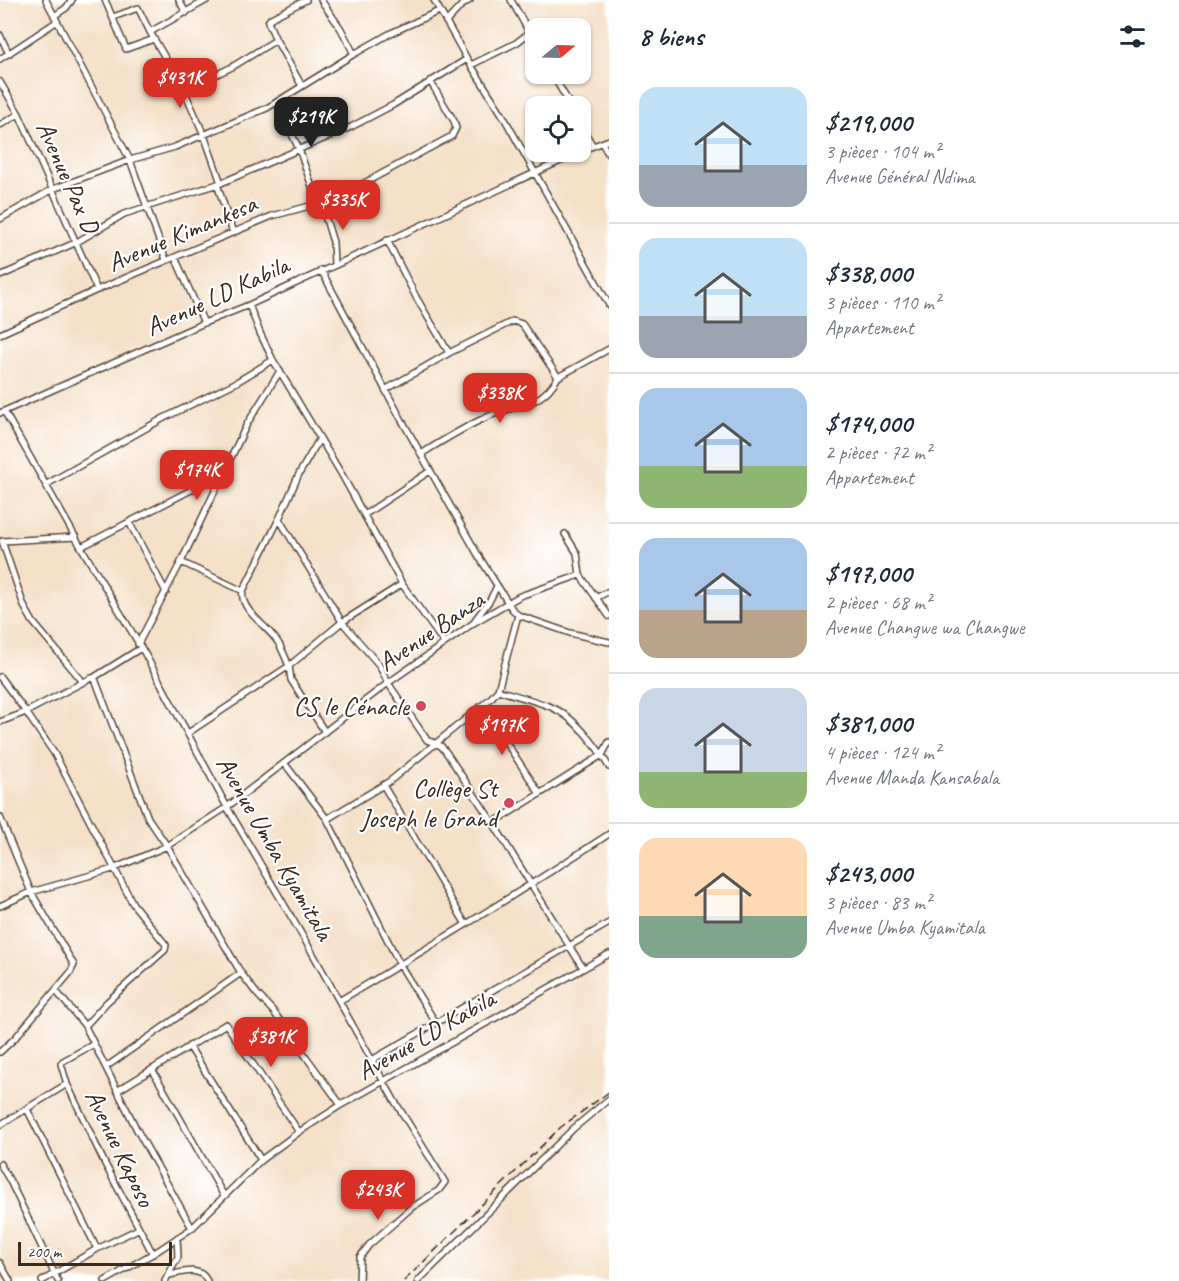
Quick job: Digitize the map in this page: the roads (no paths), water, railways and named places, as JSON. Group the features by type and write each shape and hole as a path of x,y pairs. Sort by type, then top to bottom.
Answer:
{"street":[{"path":"46,0 130,160 166,260"},
{"path":"0,59 55,19 72,0"},
{"path":"105,0 126,49 154,39"},
{"path":"179,0 186,13"},
{"path":"150,32 207,0"},
{"path":"287,0 290,8"},
{"path":"302,86 276,40 269,20 306,0"},
{"path":"321,0 341,29 354,54"},
{"path":"434,0 535,172 609,305"},
{"path":"446,22 470,0"},
{"path":"511,0 525,26"},
{"path":"113,17 138,8 184,90 204,135 233,232"},
{"path":"0,219 53,189 130,160 175,147 277,103 354,54 439,11"},
{"path":"0,35 9,54"},
{"path":"471,65 516,43 525,36"},
{"path":"184,90 232,67 276,40"},
{"path":"0,276 76,242 124,214 219,183 362,122 467,59"},
{"name":"Avenue Kimankesa","path":"0,334 166,260 272,216 320,204 355,188 452,136 456,128 454,120 429,81"},
{"name":"Avenue Pax D","path":"0,82 19,114 97,290"},
{"path":"277,103 300,149 320,204 333,242 334,264"},
{"path":"0,125 19,114"},
{"name":"Avenue LD Kabila","path":"593,146 609,140"},
{"path":"602,143 609,154"},
{"name":"Avenue LD Kabila","path":"2,412 249,305 558,162"},
{"path":"387,240 416,297 449,353"},
{"path":"174,257 204,323"},
{"path":"321,270 430,471 508,603 518,615 570,633 609,642"},
{"path":"249,305 273,360 320,438 402,584 444,643"},
{"path":"385,390 449,353 508,323 517,321 522,324 558,377"},
{"path":"421,454 489,415 536,401 551,390 558,377 609,349"},
{"path":"47,484 273,360"},
{"path":"0,722 26,712 93,678 140,646 247,424 280,372"},
{"name":"Avenue Umba Kyamitala","path":"2,412 47,484 81,548 140,646 227,807 384,1081 445,1182 439,1190 411,1208 360,1254 359,1281"},
{"path":"320,438 299,474 243,591 245,606 279,644 289,666 291,680 325,732"},
{"path":"364,515 430,471"},
{"path":"81,548 222,474"},
{"path":"279,519 342,622 379,665 388,683 427,740 441,746 446,752 583,968"},
{"path":"129,522 166,592"},
{"path":"565,534 577,553 580,575 609,616"},
{"path":"76,537 1,541 28,614 50,645 83,682"},
{"path":"181,562 243,591"},
{"name":"Avenue Banza","path":"0,906 31,892 113,869 167,846 227,807 388,683 475,621 533,591 580,575"},
{"path":"188,734 289,666 342,622 402,584"},
{"path":"475,621 497,586"},
{"path":"596,598 609,591"},
{"path":"327,819 384,785 482,706 498,690 518,615"},
{"path":"0,677 54,753 133,904 166,947 85,1026"},
{"path":"93,678 145,813 167,846 241,973 256,994 273,1011 341,1105"},
{"path":"498,690 553,708 561,713 602,755 609,767"},
{"path":"482,706 540,794"},
{"path":"493,824 602,755 609,742"},
{"path":"285,764 327,819 400,965 436,1023"},
{"path":"384,785 465,923"},
{"path":"0,817 31,892 74,965 56,991 0,1052"},
{"path":"339,1001 465,923 532,885 609,834"},
{"name":"Avenue LD Kabila","path":"372,1060 609,923"},
{"name":"Avenue LD Kabila","path":"105,1281 153,1254 192,1228 261,1160 299,1132 341,1105 609,954"},
{"path":"106,1067 241,973"},
{"path":"56,991 85,1026 117,1091 192,1228"},
{"path":"117,1091 223,1024 227,1025 299,1132"},
{"path":"0,1125 68,1084 62,1063 94,1044"},
{"path":"189,1046 261,1160"},
{"path":"152,1069 224,1196"},
{"name":"Avenue Kaposo","path":"68,1084 138,1229 153,1254"},
{"path":"418,1281 574,1128 609,1099"},
{"path":"27,1109 97,1249"},
{"path":"0,1164 58,1281"},
{"path":"42,1281 97,1249 138,1229"},
{"path":"165,1281 178,1257 177,1238"},
{"path":"0,1263 10,1281"},
{"path":"170,1275 197,1272 202,1273 207,1281"}],"railway":[{"path":"404,1281 561,1127 609,1092"}],"place":[{"name":"CS le Cénacle","path":"421,706"},
{"name":"Collège St Joseph le Grand","path":"509,803"}]}
